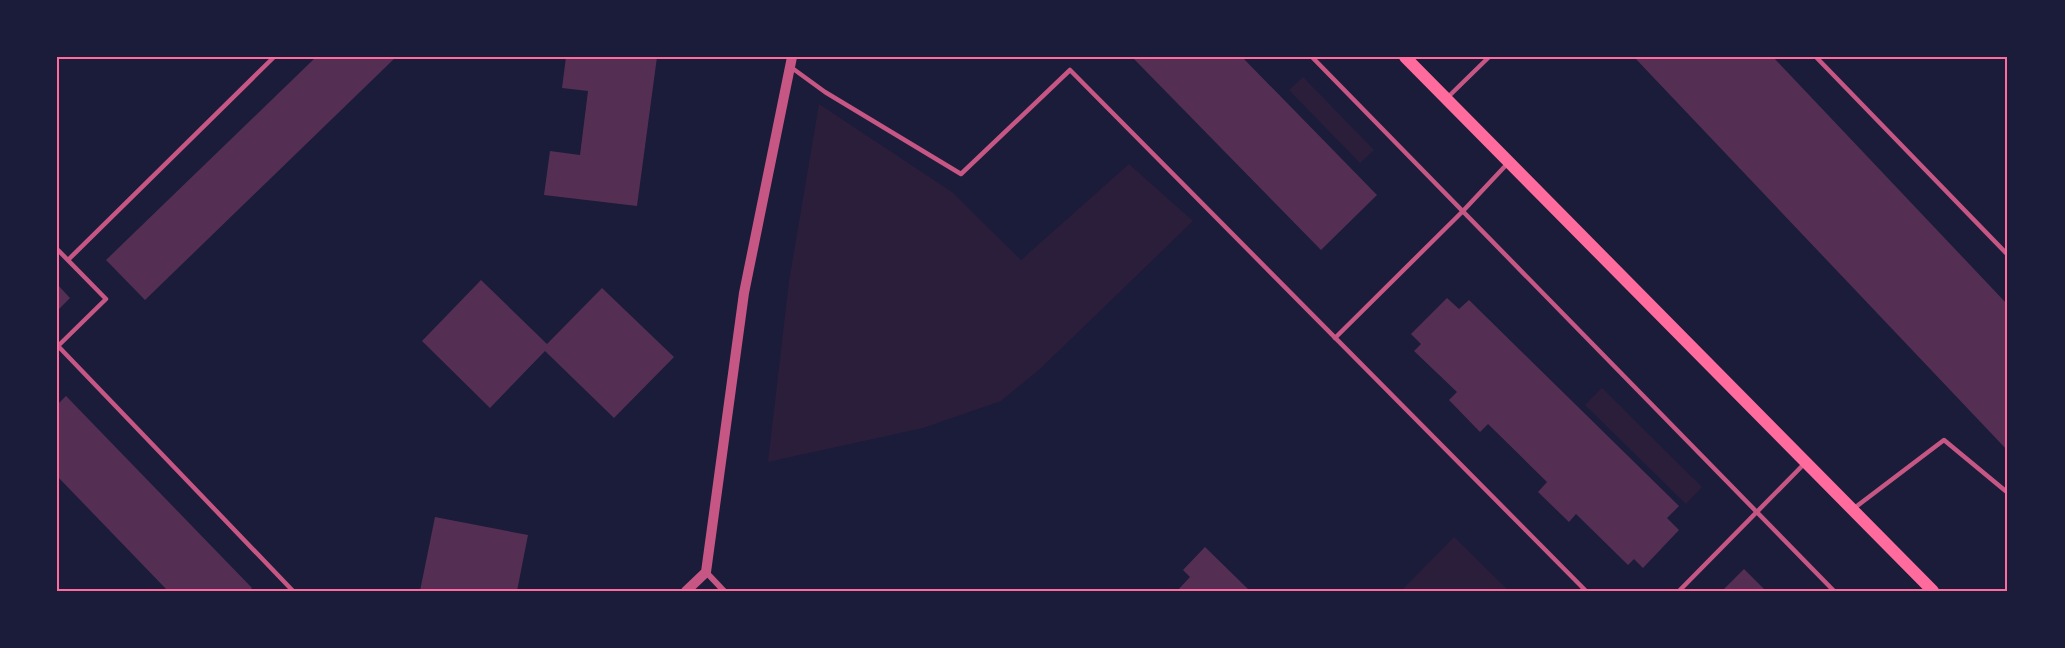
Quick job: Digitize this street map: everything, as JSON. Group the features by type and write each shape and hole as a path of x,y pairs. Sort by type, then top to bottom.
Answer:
{"main road":[{"path":"1405,57 1933,591"}],"street":[{"path":"686,591 706,572 744,293 791,62"},
{"path":"706,572 724,591"}],"lane":[{"path":"68,260 274,57"},
{"path":"1312,57 1834,591"},
{"path":"1446,99 1489,57"},
{"path":"1816,57 2008,255"},
{"path":"791,62 825,92 961,174 1070,70 1586,591"},
{"path":"1335,338 1463,211 1508,162"},
{"path":"57,249 106,300 58,346 293,591"},
{"path":"1853,509 1944,440 2008,494"},
{"path":"1679,591 1806,462"}],"shaded area":[{"path":"1303,77 1374,150 1360,163 1289,90"},
{"path":"819,104 952,192 1021,260 1129,164 1193,221 1040,369 1001,401 923,428 768,462 789,281"},
{"path":"1602,388 1702,487 1686,504 1585,405"},
{"path":"1454,537 1509,591 1401,591"}],"building":[{"path":"316,57 396,57 145,300 106,260"},
{"path":"566,57 657,57 637,206 544,195 550,151 580,155 588,91 562,88"},
{"path":"1132,57 1242,57 1377,195 1321,250"},
{"path":"1634,57 1773,57 2008,305 2008,451"},
{"path":"481,280 547,344 602,288 674,357 614,418 545,351 490,408 422,341"},
{"path":"57,284 70,298 57,311"},
{"path":"1447,298 1459,309 1469,300 1679,506 1667,518 1679,530 1643,568 1634,559 1628,565 1576,514 1569,522 1538,492 1547,482 1488,424 1480,432 1449,400 1457,392 1414,351 1421,344 1411,334"},
{"path":"66,396 252,588 249,591 168,591 57,476 57,405"},
{"path":"435,517 528,535 517,591 420,591"},
{"path":"1205,547 1250,591 1177,591 1190,577 1183,570"},
{"path":"1744,569 1766,591 1722,591"}]}
